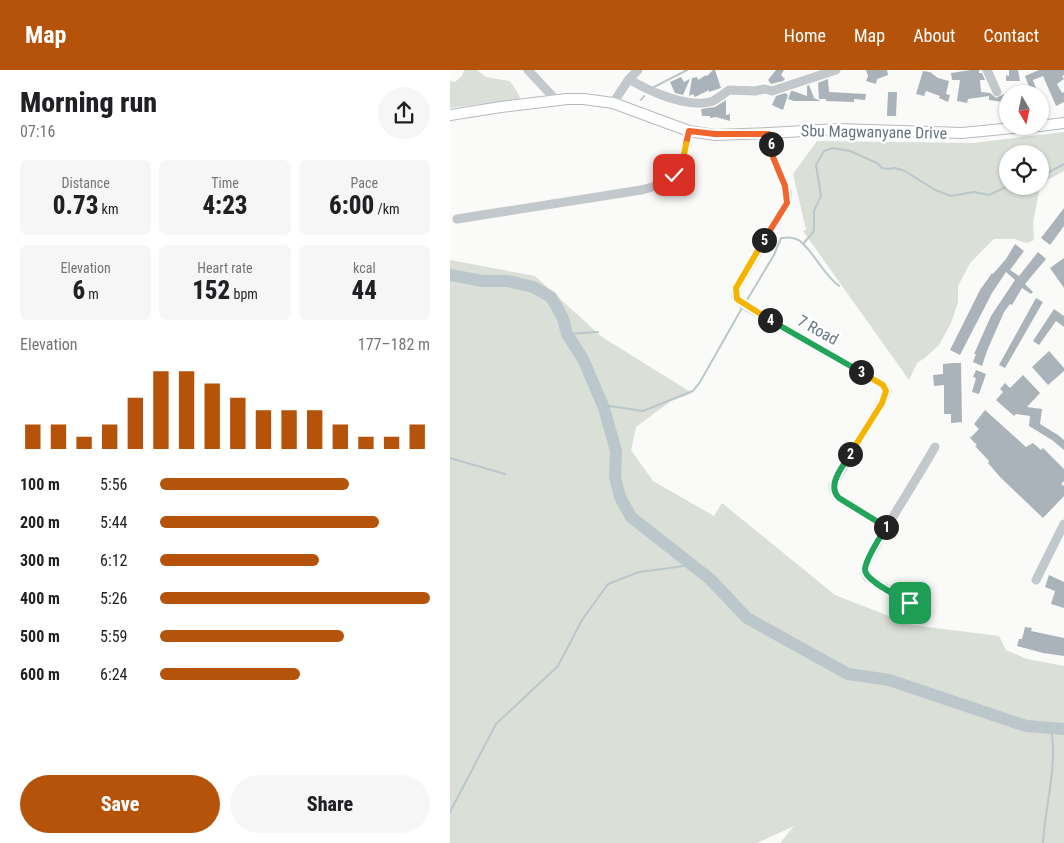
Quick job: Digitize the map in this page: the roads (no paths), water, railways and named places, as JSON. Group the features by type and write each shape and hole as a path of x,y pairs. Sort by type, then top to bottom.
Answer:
{"main road":[{"name":"Sbu Magwanyane Drive","path":"450,115 556,100 584,99 613,103 689,131 715,134 769,134 838,128 962,133 999,129"},
{"path":"1049,125 1064,123"}],"street":[{"path":"528,70 556,100"},
{"path":"613,103 629,79 638,70"},
{"path":"629,79 653,92 700,104 716,99 729,90 755,91 765,89 772,91 836,70"},
{"path":"987,70 997,92"},
{"path":"457,219 641,190 663,184 677,171 683,160 689,131"},
{"name":"7 Road","path":"769,134 773,157 785,186 787,203 736,288 736,296 737,299 782,328 855,368 886,388 885,396 833,485 834,492 839,498 886,527"},
{"path":"910,603 868,578 865,573 866,564 886,527 935,448"},
{"path":"1036,580 1064,524"}],"waterway":[{"path":"654,87 687,70"},
{"path":"641,100 644,96"},
{"path":"803,244 814,231 814,211 821,196 816,165 824,151 833,148 850,151 877,163 882,168 895,168 905,171 935,190 951,196 974,192 989,195 999,190"},
{"path":"1049,172 1064,164"},
{"path":"747,300 774,255 781,238 800,241 839,286"},
{"path":"450,275 482,281 508,281 533,287 551,297 563,318 567,334 583,359 604,408 616,451 615,477 620,497 631,517 710,579 747,618 848,674 889,680 1026,726 1064,729"},
{"path":"604,408 610,406 643,411 693,391 742,308"},
{"path":"567,334 598,332"},
{"path":"450,458 505,474"},
{"path":"450,812 496,724 558,666 582,620 608,584 639,572 692,565"},
{"path":"1043,843 1052,771 1053,742 1051,728"}]}
